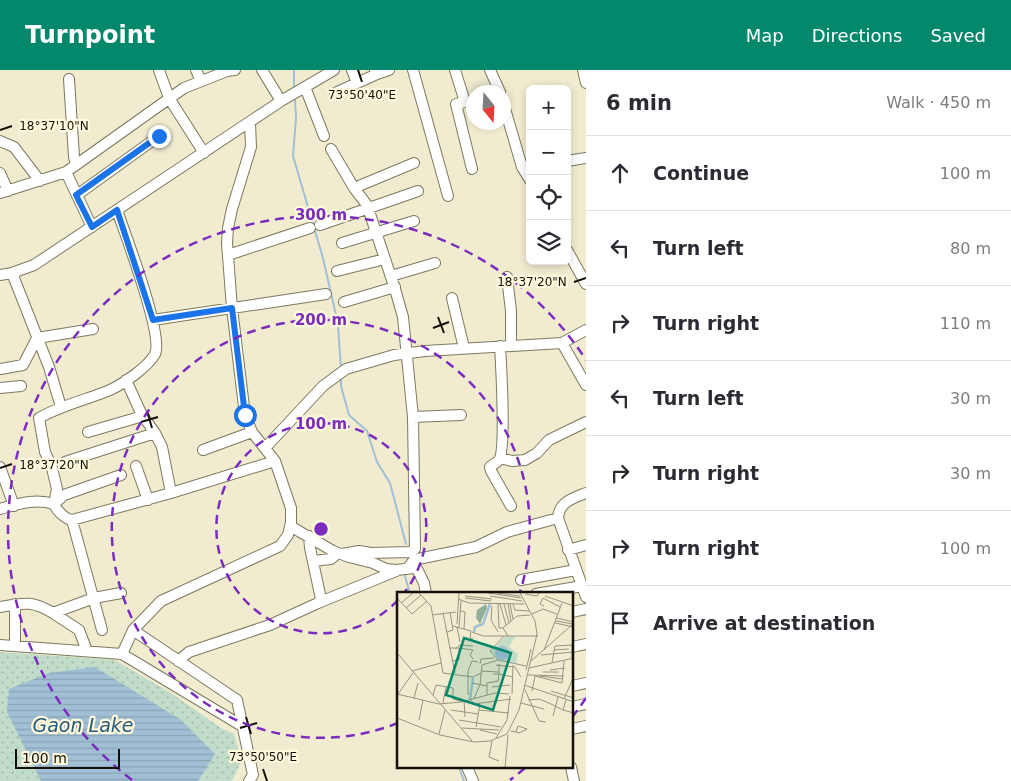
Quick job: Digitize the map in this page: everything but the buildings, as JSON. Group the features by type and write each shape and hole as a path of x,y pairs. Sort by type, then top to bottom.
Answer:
{"street":[{"path":"159,70 169,98 204,153"},
{"path":"196,70 201,81"},
{"path":"0,174 4,192 66,172 184,88 215,73 235,70"},
{"path":"262,70 281,101"},
{"path":"0,274 12,273 34,265 281,101 334,70"},
{"path":"352,70 358,83"},
{"path":"335,93 358,83 376,72 389,70"},
{"path":"413,70 448,196"},
{"path":"455,70 464,102 456,104 472,169"},
{"path":"490,70 497,85"},
{"path":"583,70 586,84"},
{"path":"69,79 76,165"},
{"path":"305,87 324,136"},
{"path":"511,122 526,166"},
{"path":"122,654 133,630 161,601 280,546 288,535 291,508 275,460 252,432 245,415 232,308 228,228 236,193 251,147 250,123"},
{"path":"76,195 159,136"},
{"path":"0,141 14,147 40,181"},
{"path":"314,561 331,559 340,554 359,551 371,553 410,552 415,549 413,417 403,318 369,208 354,188 331,148"},
{"path":"571,161 586,158"},
{"path":"354,188 414,163"},
{"path":"66,172 92,227"},
{"path":"228,255 418,191"},
{"path":"117,210 153,320 156,343 155,353 149,361 126,380 111,389 61,406 39,418 46,452 57,488 54,504 56,508 64,516 72,520 148,500 275,460"},
{"path":"342,243 414,221"},
{"path":"571,257 586,284"},
{"path":"337,271 385,259"},
{"path":"391,276 435,262"},
{"path":"12,273 61,406"},
{"path":"507,277 511,310 512,346"},
{"path":"344,302 395,288"},
{"path":"153,320 326,294"},
{"path":"452,298 464,348"},
{"path":"37,338 93,329"},
{"path":"265,448 323,386 346,368 408,353 562,343 586,330"},
{"path":"0,370 23,365 37,338"},
{"path":"562,343 586,385"},
{"path":"500,346 503,428 500,458 491,465 491,471 511,506"},
{"path":"126,380 143,416 156,433 162,447 171,493"},
{"path":"0,388 21,386"},
{"path":"413,417 462,415"},
{"path":"88,432 143,416"},
{"path":"500,458 512,461 525,460 537,453 549,440 586,422"},
{"path":"203,450 252,432"},
{"path":"64,462 156,433"},
{"path":"136,466 148,500"},
{"path":"0,467 14,506"},
{"path":"54,504 64,495 121,476"},
{"path":"586,493 568,500 562,507 558,518 586,597"},
{"path":"0,509 35,500 54,504"},
{"path":"290,526 340,554 374,563 386,569 402,570 414,560 476,547 507,532 558,518"},
{"path":"72,520 102,630"},
{"path":"309,536 321,599 318,603"},
{"path":"568,550 586,545"},
{"path":"178,661 189,652 270,625 318,603 402,570 413,568 419,572 426,592"},
{"path":"521,580 576,570"},
{"path":"548,592 582,586"},
{"path":"53,613 94,598 120,593"},
{"path":"15,604 15,646"},
{"path":"0,607 15,604 35,604 53,613 79,630 87,651"},
{"path":"133,630 237,700 253,775 249,781"},
{"path":"0,645 122,654 242,726"},
{"path":"467,768 473,781"},
{"path":"571,768 574,781"}],"green space":[{"name":"Gaon Lake","path":"0,652 115,660 174,695 221,728 234,734 241,762 232,781 0,781"}],"water":[{"name":"Gaon Lake","path":"95,667 181,720 215,754 198,781 41,781 7,712 9,689 49,673"}],"waterway":[{"path":"294,70 294,86"},
{"path":"295,100 296,118 293,156 323,258 338,324 341,369"},
{"path":"341,379 341,386 349,415 367,431 377,462 390,483 406,544"},
{"path":"405,576 409,592"},
{"path":"459,768 464,781"}],"route":[{"path":"159,136 76,195 92,227 117,210 153,320 232,308 245,415"}]}
